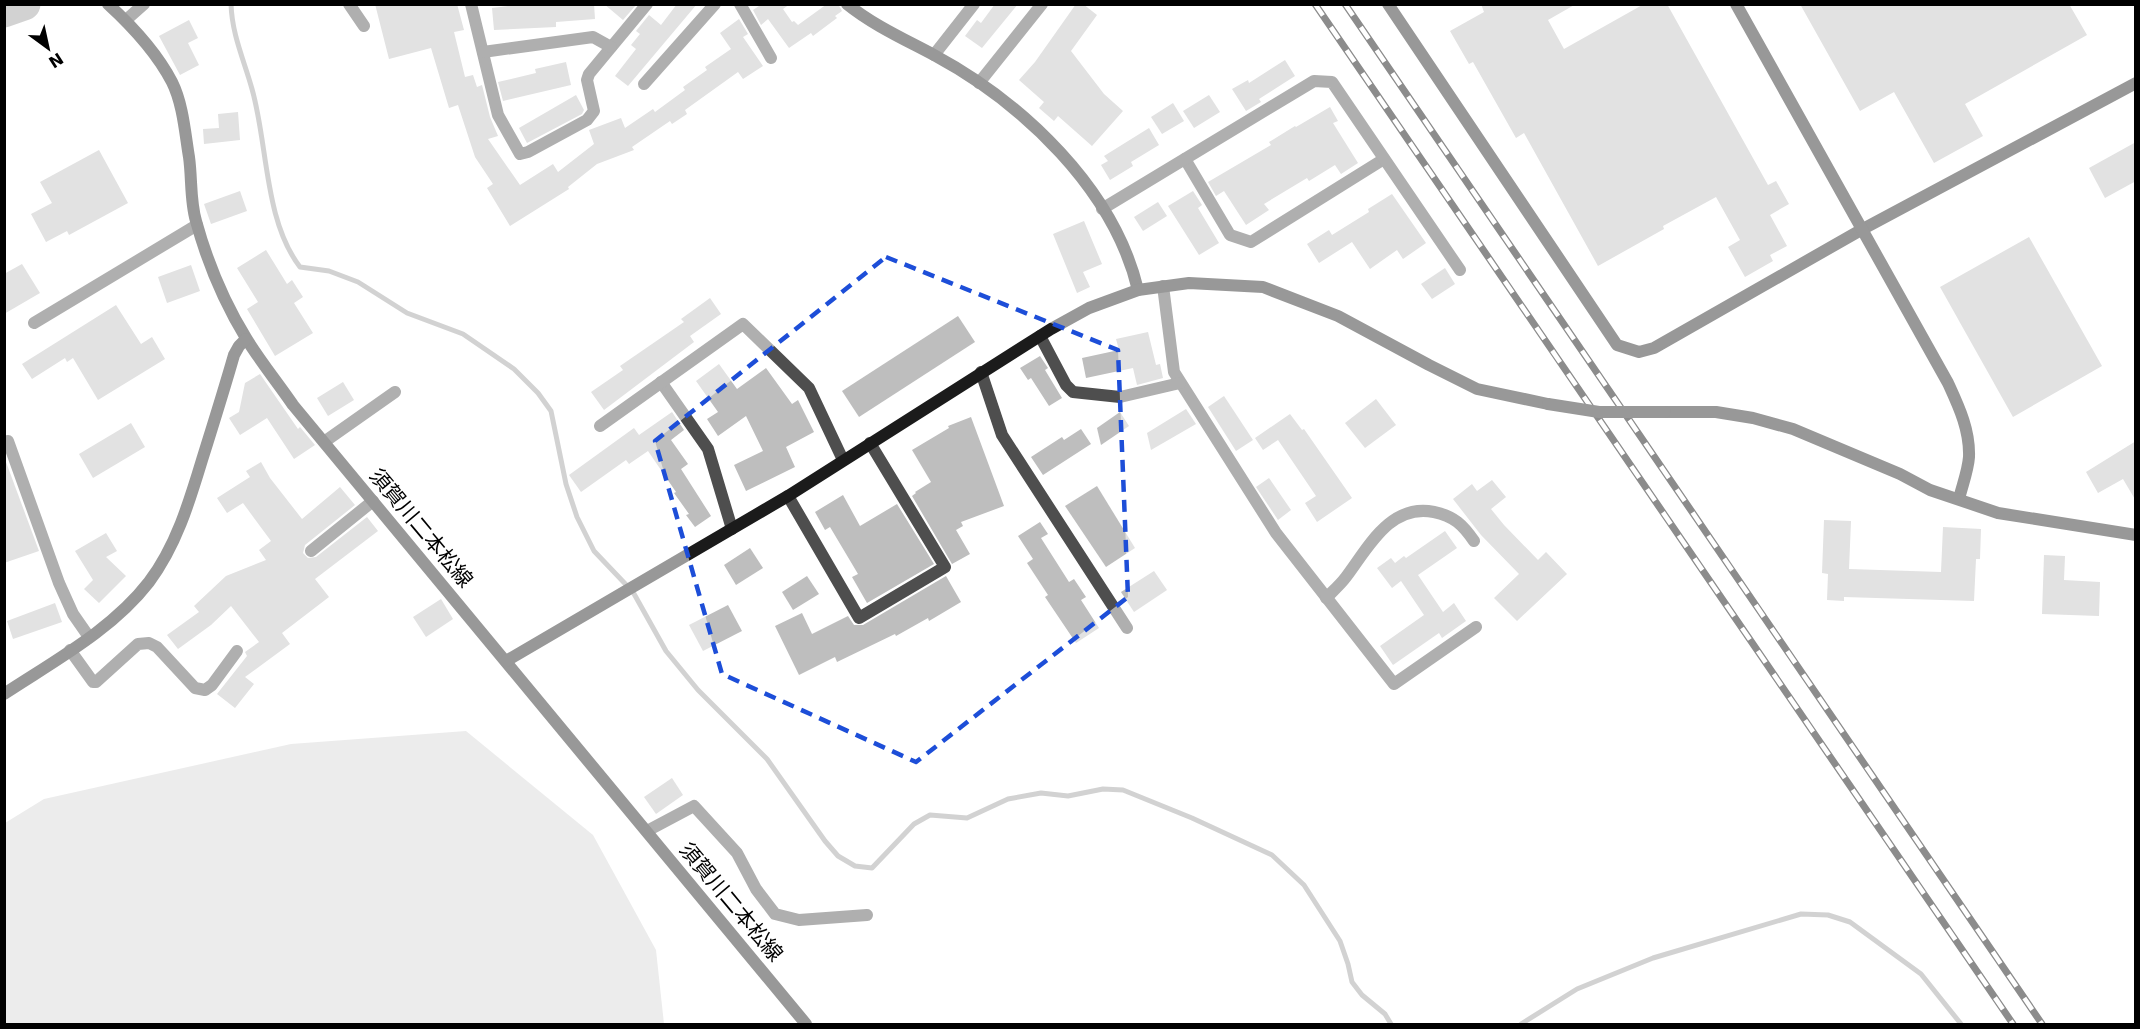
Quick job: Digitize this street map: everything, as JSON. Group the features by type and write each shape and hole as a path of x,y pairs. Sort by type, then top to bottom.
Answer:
{"street":[{"name":"須賀川二本松線","path":"108,4 126,20 172,82 180,106 197,225 208,259 246,339 293,405 806,1024"},
{"path":"126,20 144,4"},
{"path":"349,4 364,26"},
{"path":"471,4 498,115 520,154 528,152 587,120 594,111 586,80 589,74 647,4"},
{"path":"644,84 715,4"},
{"path":"740,4 771,58"},
{"path":"847,4 907,42 934,55 1009,104 1070,161 1124,243 1138,290"},
{"path":"934,55 974,4"},
{"path":"979,83 1042,4"},
{"path":"1388,4 1617,345 1639,352 1654,348 1861,230 2136,83"},
{"path":"1736,4 1948,383 1968,435 1969,459 1959,499"},
{"path":"483,52 593,38 611,47"},
{"path":"1102,209 1314,81 1332,82 1460,270"},
{"path":"1185,159 1230,235 1251,242 1384,159"},
{"path":"34,323 197,225"},
{"path":"506,661 788,496 981,372 1089,308 1138,290 1198,283 1263,287 1338,316 1477,388 1548,404 1599,412 1716,412 1753,418 1773,423 1860,456 1930,490 1998,513 2136,536"},
{"path":"1163,286 1174,372 1180,383 1276,533 1394,684 1476,627"},
{"path":"600,426 743,324 809,388 843,460"},
{"path":"1040,336 1066,386 1073,392 1120,397 1180,383"},
{"path":"4,694 89,637 138,595 161,564 175,539 186,510 234,355 246,339"},
{"path":"981,372 1002,435 1127,628"},
{"path":"661,382 708,449 732,529"},
{"path":"324,442 395,392"},
{"path":"8,441 59,583 73,614 89,637"},
{"path":"788,496 858,618 945,567 870,442"},
{"path":"311,551 373,501"},
{"path":"1326,598 1345,579 1367,545 1388,525 1407,513 1429,511 1447,514 1459,521 1474,541"},
{"path":"70,650 93,682 96,682 138,644 149,643 157,647 195,688 205,690 212,685 237,651"},
{"path":"647,831 694,806 736,854 756,889 775,914 799,920 867,915"}],"highlighted area":[{"path":"886,257 1118,350 1128,597 916,762 722,674 655,441"}],"shaded area":[{"path":"466,731 593,835 656,950 664,1024 5,1024 5,823 44,799 291,744"}],"building":[{"path":"375,4 457,4 464,30 454,32 465,77 473,75 477,87 482,85 490,117 498,136 488,139 520,185 553,164 558,172 594,144 589,130 621,118 625,128 653,109 655,112 685,90 683,87 707,70 705,67 731,49 720,33 739,19 748,34 743,37 763,66 743,79 738,72 685,110 687,114 672,124 670,121 632,147 634,150 597,164 568,187 569,189 510,226 487,188 493,184 475,157 458,105 449,108 431,48 389,59"},
{"path":"525,4 594,4 595,19 556,22 556,27 494,30 492,8"},
{"path":"604,4 635,4 636,5 623,20"},
{"path":"677,4 697,4 628,86 615,76 636,49 631,45 640,34 636,31 649,15 661,25"},
{"path":"758,4 790,4 783,9 792,22 798,25 827,4 838,4 842,11 835,16 837,18 813,36 811,33 789,48 768,19 761,25 753,10 759,6"},
{"path":"995,4 1018,4 982,48 965,36 977,20 981,23"},
{"path":"1076,4 1083,4 1097,15 1071,51 1104,94 1123,111 1092,146 1058,116 1054,121 1039,108 1044,102 1019,80 1035,62"},
{"path":"1481,4 1576,4 1548,20 1564,49 1644,4 1667,4 1768,185 1776,181 1789,204 1770,215 1787,246 1770,255 1773,261 1745,277 1728,247 1740,240 1716,197 1598,266 1524,133 1516,138 1473,62 1469,64 1450,31 1484,12"},
{"path":"1800,4 2069,4 2087,35 1965,104 1983,136 1934,163 1894,92 1860,111"},
{"path":"189,20 198,38 188,43 199,65 180,75 159,36"},
{"path":"1285,60 1295,76 1259,99 1261,102 1246,111 1232,89 1248,80 1249,83"},
{"path":"566,62 571,85 503,101 498,82 536,73 535,69"},
{"path":"576,95 584,110 582,114 527,143 519,128"},
{"path":"1209,95 1220,112 1194,128 1183,111"},
{"path":"1173,103 1184,121 1162,134 1151,117"},
{"path":"1330,107 1338,121 1333,123 1358,163 1341,174 1335,165 1309,181 1307,178 1264,204 1269,210 1246,225 1224,191 1216,196 1208,182 1271,145 1269,142 1295,126"},
{"path":"238,112 240,140 204,144 203,129 219,128 218,114"},
{"path":"1149,128 1159,145 1131,162 1133,166 1110,180 1101,165 1108,161 1104,156"},
{"path":"2136,142 2136,181 2105,198 2089,168"},
{"path":"99,150 128,203 69,235 67,231 46,242 31,214 52,203 40,182"},
{"path":"240,191 247,211 211,224 204,204"},
{"path":"1193,191 1202,205 1198,208 1219,243 1199,255 1168,206"},
{"path":"1392,194 1426,243 1403,259 1397,250 1370,269 1352,242 1319,263 1307,244 1329,230 1332,235 1369,212 1368,209"},
{"path":"1158,202 1167,216 1143,231 1134,217"},
{"path":"1084,221 1102,264 1083,272 1090,287 1077,293 1053,234"},
{"path":"2029,237 2102,366 2013,417 1940,287"},
{"path":"266,250 287,284 292,280 303,297 294,303 313,333 275,356 247,309 258,302 237,268"},
{"path":"22,264 40,293 4,314 4,274"},
{"path":"191,265 200,291 167,303 158,277"},
{"path":"1445,268 1455,284 1432,299 1421,284"},
{"path":"710,298 721,314 690,336 694,342 604,410 591,392 623,370 620,366 684,322 681,319"},
{"path":"116,305 141,344 152,337 165,359 98,400 73,358 67,362 65,358 32,379 22,364"},
{"path":"958,316 975,342 859,417 842,391"},
{"path":"1148,332 1156,365 1160,364 1163,378 1137,385 1133,368 1086,378 1082,358 1119,350 1116,339"},
{"path":"1040,356 1048,368 1045,370 1062,398 1049,406 1031,378 1028,380 1020,368"},
{"path":"719,364 737,389 766,368 792,404 798,400 814,432 786,447 795,467 746,491 734,465 763,451 746,416 718,436 707,419 718,412 696,381"},
{"path":"260,374 298,429 300,427 315,445 294,459 267,418 240,435 229,418 239,412 245,383"},
{"path":"343,382 354,400 328,416 317,398"},
{"path":"1224,396 1253,440 1236,451 1208,407"},
{"path":"1376,399 1396,425 1365,448 1345,423"},
{"path":"1186,409 1196,424 1151,450 1147,433"},
{"path":"672,412 684,430 671,440 688,464 681,469 711,516 695,527 674,493 676,492 648,451 629,464 626,460 581,492 569,475 634,428 639,435"},
{"path":"1120,412 1129,426 1101,445 1097,428"},
{"path":"1290,414 1302,430 1304,429 1352,498 1317,522 1305,503 1316,496 1278,440 1263,450 1255,438"},
{"path":"971,417 1004,506 961,522 963,526 956,530 970,554 952,564 912,496 931,482 912,450 949,428 948,426"},
{"path":"131,423 145,447 93,478 79,454"},
{"path":"1081,429 1091,444 1043,475 1031,457 1062,437 1064,440"},
{"path":"2136,441 2136,501 2123,479 2098,493 2086,472"},
{"path":"4,462 6,462 39,551 4,563"},
{"path":"261,462 270,478 302,519 340,487 355,505 305,545 303,553 308,558 316,557 367,517 378,531 315,579 329,597 282,633 290,644 245,677 254,684 235,708 217,694 247,656 245,652 259,642 231,606 211,625 178,649 167,635 199,612 194,606 226,576 266,560 259,550 271,541 243,503 227,513 217,498 250,477 246,471"},
{"path":"1269,478 1291,510 1278,520 1256,487"},
{"path":"1492,480 1506,497 1491,509 1538,560 1546,552 1567,574 1517,621 1494,598 1519,574 1481,535 1453,499 1472,484 1477,491"},
{"path":"1097,486 1135,548 1106,567 1065,506"},
{"path":"843,495 860,526 897,504 934,564 867,603 852,577 858,574 830,527 825,530 815,512"},
{"path":"1824,520 1851,521 1849,569 1941,572 1943,527 1981,529 1980,559 1976,559 1974,601 1844,597 1844,601 1827,600 1828,574 1822,573"},
{"path":"1040,522 1048,534 1041,538 1069,582 1074,579 1086,597 1081,600 1099,628 1076,643 1045,597 1048,595 1027,563 1033,559 1018,536"},
{"path":"1445,531 1457,548 1418,575 1443,612 1454,603 1466,621 1442,638 1439,633 1393,665 1380,646 1424,615 1401,581 1392,588 1377,568 1391,558 1395,563 1404,556 1406,558"},
{"path":"106,533 117,551 106,557 126,576 99,603 84,589 93,580 75,551"},
{"path":"750,548 763,568 736,585 724,565"},
{"path":"2044,555 2065,556 2064,580 2100,582 2099,616 2042,614"},
{"path":"1154,571 1167,590 1134,612 1121,592"},
{"path":"807,576 819,594 793,610 782,592"},
{"path":"946,576 961,602 929,621 928,618 896,636 895,634 837,662 835,657 799,675 775,626 802,613 812,634 848,616 854,625 863,625"},
{"path":"441,599 453,619 426,637 413,617"},
{"path":"55,603 62,622 13,639 7,621"},
{"path":"728,605 742,631 703,651 689,625"},
{"path":"672,778 683,795 656,814 644,797"}],"waterway":[{"path":"4,11 24,4"},
{"path":"231,4 236,37 257,111 273,205 288,248 300,267 329,271 358,282 407,313 463,334 514,369 538,393 551,411 566,484 577,517 594,551 633,592 666,651 698,690 767,759 838,856 855,866 872,868 914,824 930,815 967,818 1008,799 1041,793 1068,796 1103,789 1123,790 1192,818 1272,855 1304,885 1340,941 1352,982 1362,995 1385,1014 1391,1024"},
{"path":"1521,1024 1577,989 1653,958 1801,914 1828,915 1850,922 1921,974 1961,1024"}],"railway":[{"path":"1315,4 2013,1024"},
{"path":"1345,4 2042,1024"}]}
